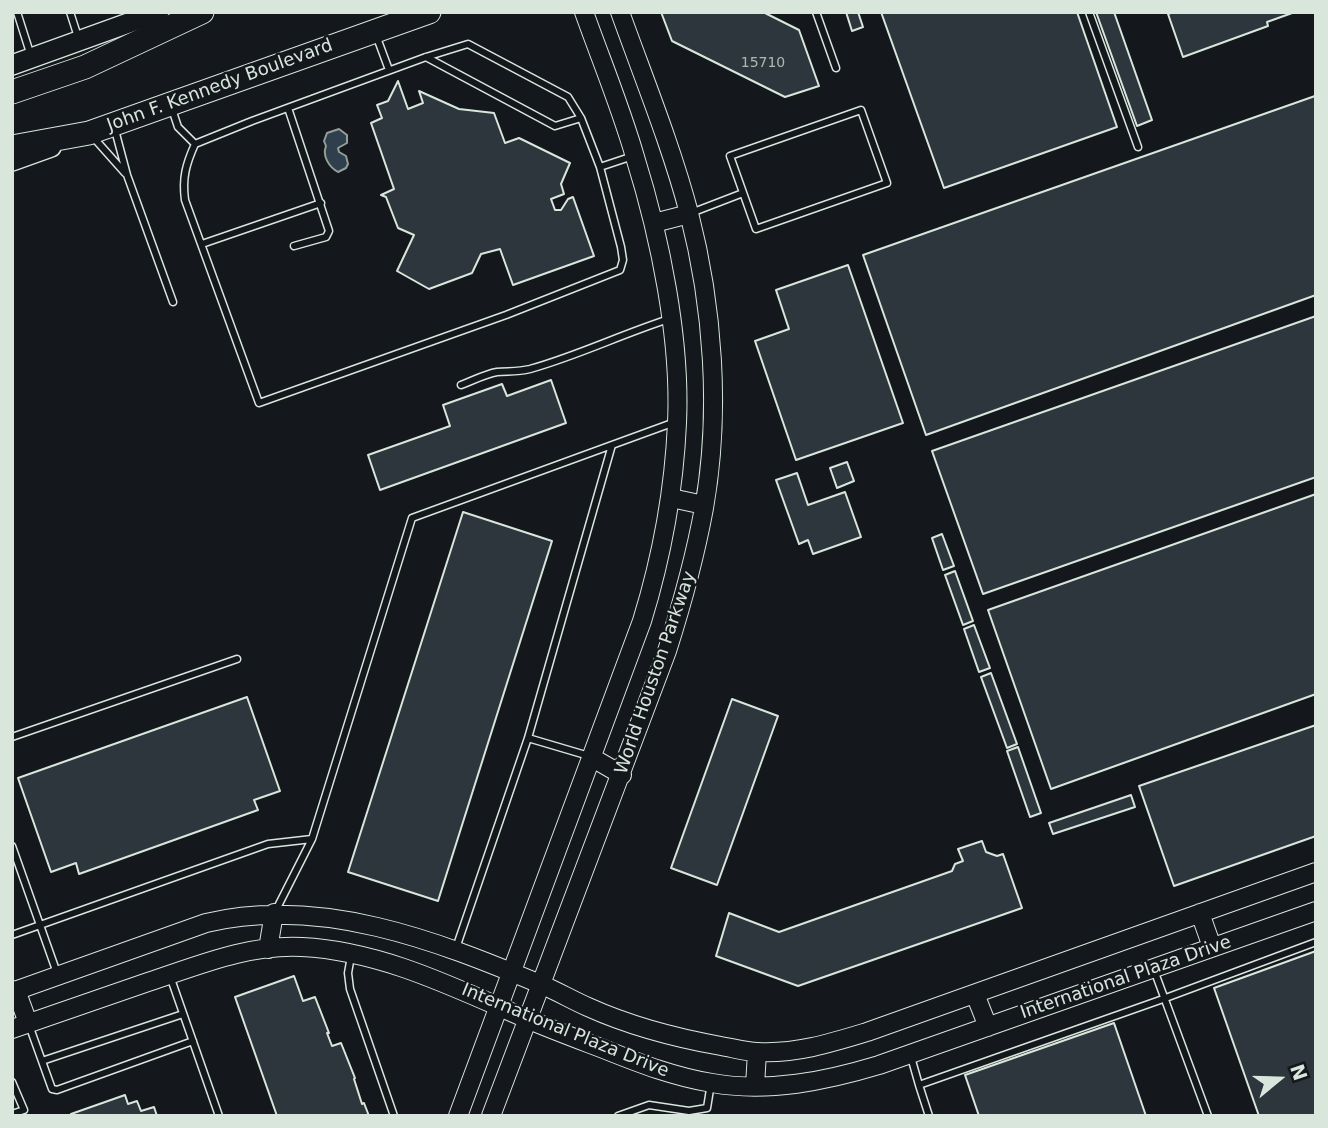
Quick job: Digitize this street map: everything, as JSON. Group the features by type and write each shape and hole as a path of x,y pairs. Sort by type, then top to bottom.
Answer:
{"highway":[{"path":"12,92 85,67 202,12"},
{"name":"John F. Kennedy Boulevard","path":"89,133 429,12"},
{"path":"12,147 89,133"}],"main road":[{"path":"12,65 159,12"},
{"name":"John F. Kennedy Boulevard","path":"12,161 89,133"}],"street":[{"name":"World Houston Parkway","path":"458,1116 646,608 657,571 670,498 677,421 671,319 654,223 635,156 584,12"},
{"name":"World Houston Parkway","path":"491,1116 622,775 681,606 705,506 713,412 706,307 689,214 620,12"},
{"path":"654,223 689,214"},
{"path":"670,498 705,506"},
{"path":"591,757 622,775"},
{"name":"International Plaza Drive","path":"14,991 206,923 240,915 326,916 388,929 455,952 638,1026 705,1043 757,1052 803,1051 867,1032 1316,872"},
{"name":"International Plaza Drive","path":"20,1026 236,954 299,947 351,955 414,970 668,1075 711,1083 755,1086 799,1084 840,1077 910,1054 1316,911"},
{"path":"1200,913 1212,947"},
{"path":"268,949 274,914"},
{"path":"14,991 20,1026"},
{"path":"975,993 988,1027"},
{"path":"755,1086 757,1052"}],"lane":[{"path":"71,12 79,41"},
{"path":"816,12 836,68"},
{"path":"1089,12 1138,147"},
{"path":"15,17 32,58"},
{"path":"374,30 389,71"},
{"path":"468,44 568,97 581,118 600,167 621,247 620,270 506,315 259,403 185,200 184,168 195,144 210,136 389,71 468,44"},
{"path":"426,57 555,126 581,118"},
{"path":"170,104 178,127 195,144"},
{"path":"288,108 321,203 329,235 294,246"},
{"path":"861,110 887,183 756,229 743,192 730,156 861,110"},
{"path":"113,124 127,175 173,302"},
{"path":"89,133 127,175"},
{"path":"600,167 635,156"},
{"path":"689,214 743,192"},
{"path":"202,244 321,203"},
{"path":"461,386 496,372 509,373 530,369 581,353 625,333 671,319"},
{"path":"274,914 312,839 412,518 677,421"},
{"path":"455,952 527,738 612,445"},
{"path":"12,737 237,659"},
{"path":"527,738 591,757"},
{"path":"12,935 268,844 312,839"},
{"path":"12,846 58,976"},
{"path":"919,1085 1316,942"},
{"path":"351,955 348,973 350,989 394,1116"},
{"path":"1153,968 1208,1116"},
{"path":"170,975 219,1116"},
{"path":"42,1061 183,1014"},
{"path":"20,1026 42,1061 50,1086 57,1090 193,1041"},
{"path":"910,1054 929,1116"},
{"path":"12,1082 25,1113 12,1114"},
{"path":"618,1116 649,1105 708,1112 711,1083"}],"water":[{"path":"339,129 347,135 347,143 338,148 339,152 346,156 348,164 338,172 327,161 324,141 327,133"}],"building":[{"path":"661,12 763,12 799,30 819,86 785,97 672,41"},
{"path":"846,12 858,12 863,27 852,31"},
{"path":"881,12 1077,12 1117,127 944,188"},
{"path":"1096,12 1114,12 1152,120 1137,126"},
{"path":"1295,12 1267,22 1268,26 1183,57 1168,14"},
{"path":"398,81 408,109 423,103 419,91 459,109 494,113 505,143 519,138 570,163 561,184 564,194 551,199 555,210 561,210 568,199 573,197 594,256 513,285 500,249 481,254 472,273 429,289 397,271 414,235 398,228 386,197 381,195 394,189 371,123 382,118 377,105 388,101"},
{"path":"1315,96 1316,295 926,435 863,255"},
{"path":"848,265 903,423 796,460 755,341 789,329 776,290"},
{"path":"1316,316 1316,477 983,594 932,451"},
{"path":"551,380 566,423 380,490 368,455 450,426 443,405 502,384 507,396"},
{"path":"847,462 854,481 837,488 830,468"},
{"path":"797,473 808,505 845,492 861,537 813,554 808,540 799,544 776,480"},
{"path":"1316,494 1316,694 1051,789 988,610"},
{"path":"463,512 552,541 438,901 348,872"},
{"path":"942,534 954,566 943,570 932,538"},
{"path":"955,571 973,621 963,625 945,575"},
{"path":"974,625 990,668 979,672 964,629"},
{"path":"991,673 1017,744 1007,748 981,677"},
{"path":"247,697 280,791 254,800 258,810 79,874 76,863 51,872 18,778"},
{"path":"732,699 778,716 717,885 671,868"},
{"path":"1316,725 1316,836 1174,886 1139,786"},
{"path":"1018,747 1041,813 1030,817 1007,751"},
{"path":"1131,795 1135,807 1053,834 1049,823"},
{"path":"982,841 986,852 997,856 1003,854 1022,908 798,986 716,956 729,913 779,932 952,871 955,864 963,861 958,849"},
{"path":"1316,951 1316,1116 1259,1116 1214,988"},
{"path":"294,976 303,1001 315,997 332,1046 341,1043 362,1104 364,1103 369,1116 277,1116 235,997"},
{"path":"1114,1023 1146,1116 979,1116 965,1075"},
{"path":"125,1095 128,1104 137,1101 141,1111 154,1107 157,1116 71,1114"}]}
